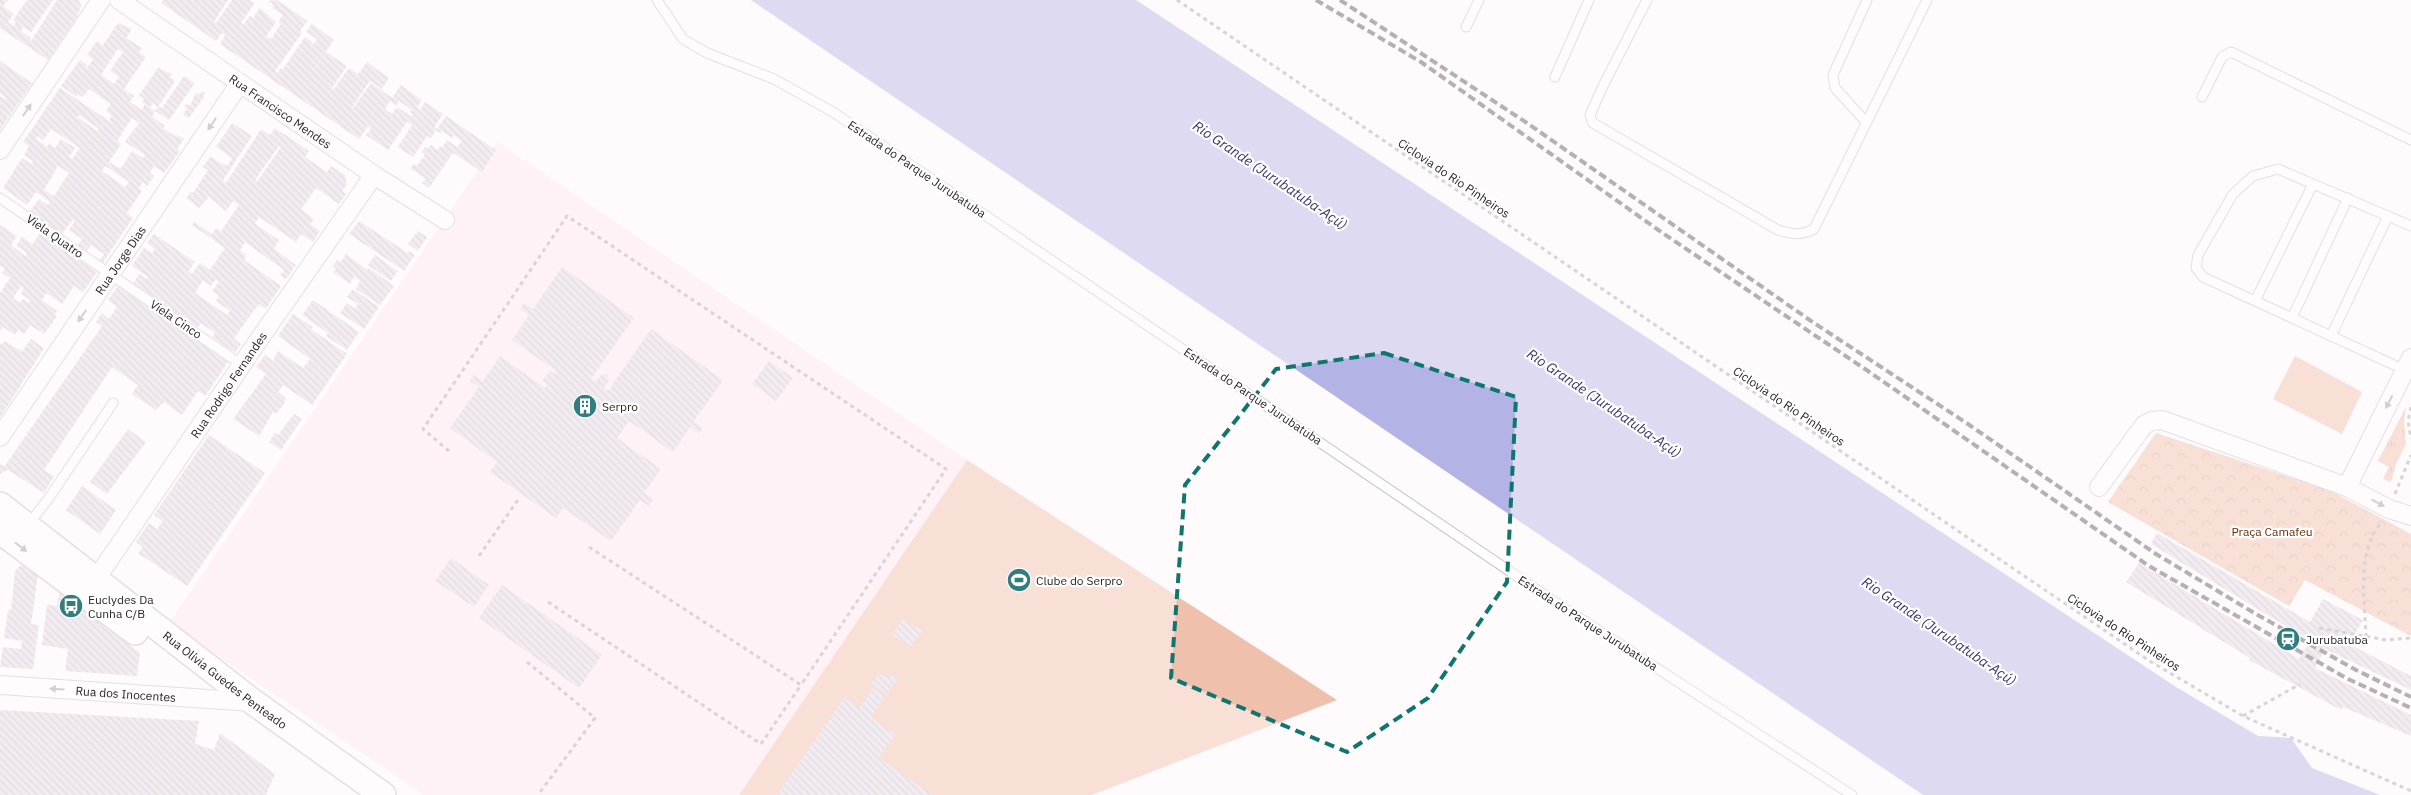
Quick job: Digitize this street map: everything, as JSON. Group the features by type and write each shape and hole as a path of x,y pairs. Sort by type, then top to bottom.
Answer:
{"main road":[{"name":"Rua Olívia Guedes Penteado","path":"0,505 27,526 90,587 228,701 349,784 383,795"},
{"name":"Rua Olívia Guedes Penteado","path":"0,531 90,587 253,702 349,784"}],"street":[{"path":"0,150 101,0"},
{"name":"Rua Francisco Mendes","path":"119,0 374,175 445,220"},
{"name":"Rua Jorge Dias","path":"0,437 240,83"},
{"name":"Rua Rodrigo Fernandes","path":"90,587 374,175"},
{"path":"2347,487 2408,364"},
{"path":"2099,487 2144,425 2152,421 2162,420 2347,487 2389,509 2411,516"},
{"name":"Rua dos Inocentes","path":"0,685 253,702"}],"lane":[{"name":"Estrada do Parque Jurubatuba","path":"657,0 683,39 707,53 774,79 833,112 1558,604 1852,795"},
{"path":"1466,27 1479,0"},
{"path":"1555,77 1589,0"},
{"path":"1646,0 1590,115 1593,123 1778,230 1793,235 1804,234 1814,230 1927,0"},
{"path":"1866,122 1834,88 1833,75 1867,0"},
{"path":"2202,97 2222,57 2231,52 2411,140"},
{"path":"2408,364 2331,336 2203,277 2196,268 2198,255 2233,194 2253,176 2278,169 2411,226"},
{"path":"2255,301 2313,184"},
{"name":"Viela Quatro","path":"0,198 110,274"},
{"path":"2292,318 2348,198"},
{"path":"2331,336 2388,216"},
{"name":"Viela Cinco","path":"110,274 242,364"},
{"path":"27,526 49,498 113,403"}],"path":[{"name":"Ciclovia do Rio Pinheiros","path":"1177,0 2148,660 2243,716 2411,791"},
{"path":"449,451 423,430 566,216 946,469 761,744 548,602"},
{"path":"2411,407 2408,421 2411,439"},
{"path":"2400,479 2411,455"},
{"path":"479,556 520,497"},
{"path":"2366,637 2364,565 2374,533 2381,523"},
{"path":"589,547 801,685"},
{"path":"2319,628 2386,640 2411,638"},
{"path":"526,662 595,718 538,795"},
{"path":"2243,716 2300,684"}],"highlighted area":[{"path":"1384,353 1516,397 1507,582 1428,698 1347,752 1171,678 1185,485 1276,369"}],"shaded area":[{"name":"Serpro","path":"497,142 967,460 739,795 424,795 169,623"}],"green space":[{"path":"2295,356 2362,392 2342,434 2273,399"},
{"path":"2406,407 2404,422 2406,444 2396,464 2391,482 2383,479 2389,467 2378,461"},
{"name":"Praça Camafeu","path":"2156,433 2329,490 2411,534 2411,636 2305,580 2289,606 2108,502"},
{"name":"Clube do Serpro","path":"967,460 1337,700 1092,795 739,795"}],"water":[{"name":"Rio Grande (Jurubatuba-Açú)","path":"751,0 1136,0 2176,687 2258,736 2291,738 2312,768 2380,795 1923,795"}],"building":[{"path":"0,0 8,0 3,6 14,14 8,22 13,26 16,22 13,20 27,0 53,0 31,32 23,27 21,31 31,38 31,41 57,0 79,0 81,6 77,17 48,60 0,28"},
{"path":"163,0 228,0 214,22 216,23 232,0 250,0 255,3 241,23 243,25 250,16 253,18 260,8 276,22 265,38 271,39 281,24 278,22 283,15 272,8 274,5 268,1 277,0 307,21 300,31 302,33 275,71 277,73 281,68 283,69 305,37 314,44 317,39 306,32 312,24 334,40 304,83 326,52 347,66 332,88 334,89 349,68 358,74 367,62 389,78 382,89 370,81 353,108 371,83 392,98 401,85 422,100 417,108 420,110 425,102 443,114 434,128 437,129 431,138 427,136 413,157 398,147 412,125 407,122 388,150 366,135 371,129 368,126 359,139 220,44 225,35 222,33 216,41 161,3","holes":["390,101 396,106 399,101 412,110 410,112 413,114 411,116 397,107 392,114 385,109"]},
{"path":"118,23 132,29 126,38 142,48 139,52 146,57 124,89 134,96 130,102 142,110 145,104 142,102 144,99 139,95 158,68 172,74 170,77 175,81 158,107 153,103 150,107 155,111 152,117 165,126 163,128 176,137 177,135 184,139 177,149 180,151 164,173 154,166 150,173 154,176 147,186 143,182 139,188 142,191 127,213 133,218 103,262 100,260 104,254 91,245 87,251 78,245 82,239 69,230 75,221 73,219 62,234 29,212 39,199 48,205 50,202 36,192 27,205 3,188 22,158 31,164 33,161 24,155 29,146 23,142 60,88 115,125 109,120 112,116 106,111 111,104 89,89 83,97 78,94 77,97 61,86 80,60 86,64 87,68 93,59 87,55 97,41 103,45","holes":["118,49 123,52 110,71 119,77 114,84 101,75","79,115 99,129 97,131 77,117","132,118 139,123 125,142 145,155 143,158 132,151 121,168 117,167 109,162 121,144 117,141","51,129 80,148 72,159 69,157 75,148 61,139 55,148 49,143 47,147 36,139 38,136 43,140","58,166 69,173 54,196 44,190","105,166 129,182 125,187 102,171"]},
{"path":"0,61 32,83 0,130 0,96 5,100 6,98 0,93"},
{"path":"184,76 195,83 169,120 155,111 158,107 162,108"},
{"path":"202,91 205,93 203,98 189,118 183,115 187,109 184,106 186,104 190,106 196,93 199,95"},
{"path":"446,116 496,150 482,172 453,153 429,188 422,183 426,179 410,168 414,164 417,166 425,154 422,152 425,147 428,149 431,145 437,150 440,146 442,148 447,140 457,147 462,141 454,135 452,138 442,131 440,133 436,130"},
{"path":"232,123 252,136 223,180 226,183 261,129 270,135 275,128 309,151 305,157 327,172 331,166 345,175 347,185 342,191 346,194 339,204 316,188 301,209 314,219 310,224 320,231 313,242 301,234 296,242 259,217 255,224 279,240 274,249 296,265 286,279 280,275 284,270 245,242 240,250 247,256 244,260 281,286 266,309 259,304 246,321 234,339 241,344 235,353 212,337 215,333 201,323 198,327 133,284 139,274 146,279 148,277 132,266 144,248 152,253 155,249 147,243 154,234 195,262 188,272 192,274 200,263 210,270 225,248 192,225 194,222 212,234 216,228 221,231 239,205 233,201 226,211 209,197 199,208 186,198 191,192 193,193 208,170 203,167 210,157 227,166 232,158 216,147","holes":["279,146 281,147 257,182 255,180","216,279 219,282 212,291 219,296 216,301 230,311 227,315 195,293 203,280 211,286"]},
{"path":"359,221 408,253 409,251 415,255 404,271 349,234"},
{"path":"0,225 17,236 11,245 25,256 27,253 16,246 22,237 33,244 40,233 97,272 83,292 74,286 62,304 46,293 42,300 57,311 55,315 57,316 44,334 30,325 24,334 18,330 15,335 3,327 0,331 0,293 10,278 2,273 5,269 1,266 0,268","holes":["21,286 24,288 21,294 31,301 29,303 23,299 20,303 13,298"]},
{"path":"418,231 427,237 418,251 408,244"},
{"path":"346,254 367,270 369,268 394,286 380,305 356,289 360,281 354,277 350,284 333,272 336,268 333,266 337,260 341,262"},
{"path":"375,255 398,271 391,281 368,265"},
{"name":"Serpro","path":"562,267 634,318 591,379 595,382 601,375 607,374 609,381 604,388 608,391 651,329 723,380 694,421 703,428 699,433 690,427 673,452 629,421 617,438 661,469 644,493 653,499 649,506 640,500 611,541 563,508 556,518 490,472 497,462 450,428 479,387 470,381 474,375 483,381 500,356 545,388 547,385 542,381 550,371 555,374 556,371 512,340 529,315 520,309 524,303 533,309"},
{"path":"118,286 228,362 205,396 198,391 182,415 164,402 156,410 132,394 138,385 112,367 44,470 54,476 44,493 8,470 0,474 0,464 4,467 102,326 96,322 102,313 109,319 117,307 108,300"},
{"path":"353,289 379,307 364,329 340,313 347,303 355,309 358,304 347,297"},
{"path":"313,300 359,332 347,350 326,336 328,333 302,315"},
{"path":"293,314 347,354 312,405 283,385 278,392 286,398 284,404 276,414 273,412 259,436 233,419 266,374 256,367 265,355 273,361 278,351 303,368 310,359 278,336"},
{"path":"31,339 44,348 0,418 0,343 2,344 5,341 22,352"},
{"path":"769,361 793,378 776,401 752,384"},
{"path":"294,414 302,419 281,450 269,442 275,433 278,435"},
{"path":"128,429 146,442 107,494 90,482"},
{"path":"209,435 265,473 187,586 138,553 143,547 136,542 149,523 157,529 163,521 154,515"},
{"path":"82,486 116,510 100,534 66,510"},
{"path":"2157,533 2310,622 2323,599 2363,620 2349,644 2411,676 2411,690 2325,649 2315,668 2411,715 2411,736 2343,707 2341,710 2249,660 2250,658 2126,582 2139,563 2299,659 2310,641 2151,544"},
{"path":"451,558 489,585 474,607 435,581"},
{"path":"25,564 38,574 31,624 39,625 33,669 0,667 3,647 21,649 22,641 4,638 8,610 11,610 15,572 17,568"},
{"path":"502,585 602,655 579,688 479,618"},
{"path":"60,591 140,653 137,676 65,671 68,649 42,645 47,605 57,606"},
{"path":"903,618 922,631 911,646 892,635"},
{"path":"879,673 888,679 892,674 898,678 887,695 871,684"},
{"path":"873,688 885,696 871,717 896,734 879,758 932,795 777,795 844,698 859,708"},
{"path":"0,710 199,721 195,744 214,750 220,733 275,774 266,795 0,795"}],"railway":[{"path":"1316,0 1421,62 1664,234 1868,371 2149,566 2348,679 2411,708"},
{"path":"1340,0 1527,123 1814,323 1968,424 2156,554 2256,614 2356,670 2411,697"}],"place":[{"name":"Serpro","path":"585,406"},
{"name":"Clube do Serpro","path":"1019,580"},
{"name":"Euclydes Da Cunha C/B","path":"71,606"},
{"name":"Jurubatuba","path":"2288,639"}]}
